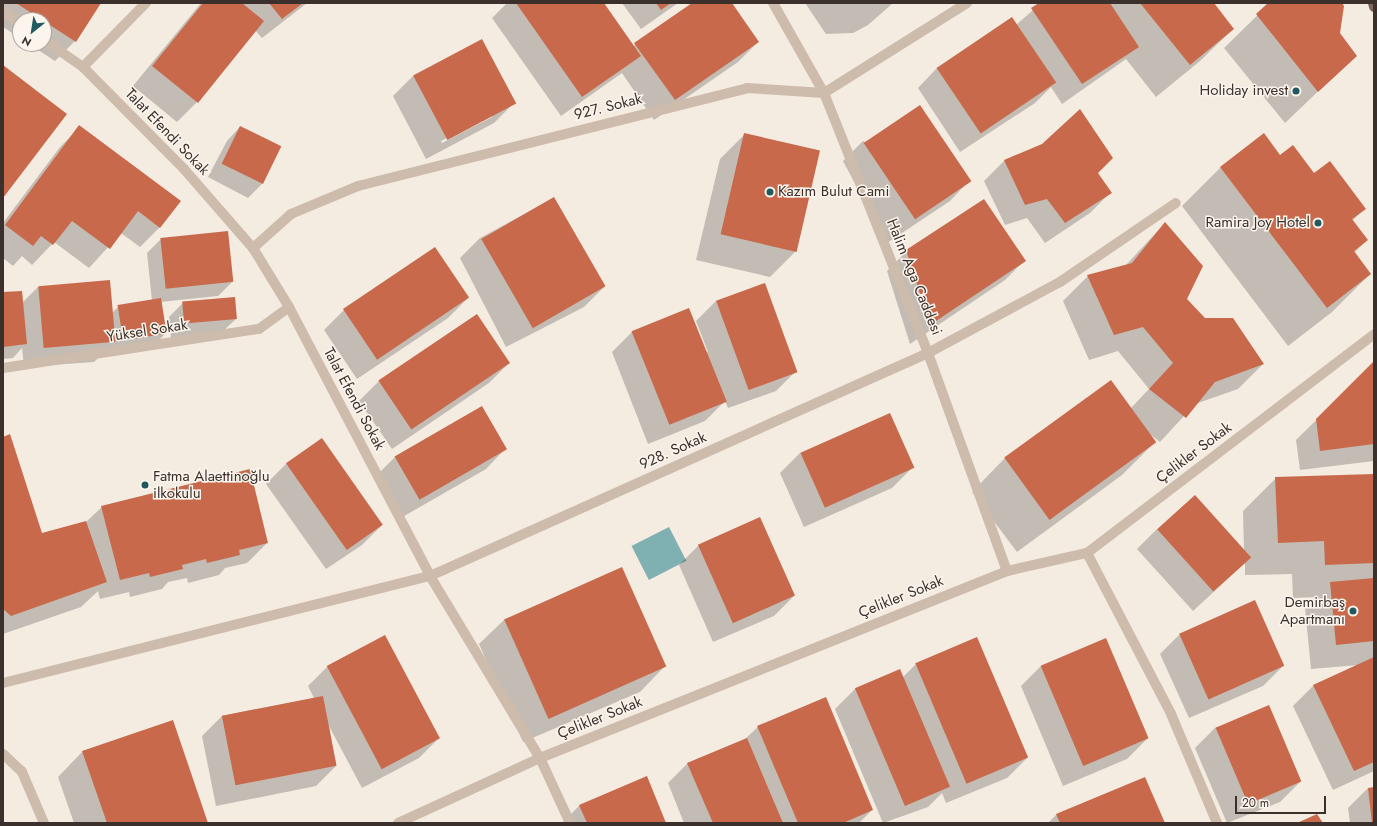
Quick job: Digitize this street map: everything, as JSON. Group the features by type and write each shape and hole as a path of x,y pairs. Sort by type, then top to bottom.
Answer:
{"main road":[{"path":"1373,3 1374,7"}],"street":[{"path":"83,67 146,3"},
{"name":"Halim Aga Caddesi","path":"773,3 824,93 928,353 1007,571"},
{"path":"824,93 967,3"},
{"path":"3,11 12,17"},
{"name":"Talat Efendi Sokak","path":"52,46 83,67 184,169 253,248 289,308 430,576 540,758 570,823"},
{"name":"927. Sokak","path":"253,248 291,214 358,186 747,88 824,93"},
{"name":"928. Sokak","path":"3,683 430,576 928,353 1060,282 1176,203"},
{"name":"Yüksel Sokak","path":"3,368 259,329 289,308"},
{"name":"Çelikler Sokak","path":"398,823 540,758 1007,571 1087,553 1374,334"},
{"path":"1087,553 1171,714 1217,823"},
{"path":"3,754 22,772 44,823"}],"water":[{"path":"669,527 686,561 649,580 632,546"}],"building":[{"path":"16,3 101,3 76,42 52,26 52,12 30,12"},
{"path":"203,3 242,3 264,21 198,103 152,66"},
{"path":"269,3 303,3 282,19"},
{"path":"516,3 604,3 641,56 582,97"},
{"path":"656,3 671,3 661,10"},
{"path":"692,3 732,3 759,42 675,100 634,43"},
{"path":"1039,3 1110,3 1139,47 1082,84 1031,8"},
{"path":"1140,3 1214,3 1234,29 1190,65"},
{"path":"1268,3 1342,3 1344,6 1340,33 1357,56 1318,92 1256,14"},
{"path":"1012,17 1056,82 981,133 937,68"},
{"path":"482,39 516,103 447,140 413,76"},
{"path":"3,65 67,114 3,198"},
{"path":"920,105 971,181 915,219 864,143"},
{"path":"1080,109 1113,158 1098,173 1112,193 1065,223 1047,199 1025,205 1004,160 1042,144"},
{"path":"79,125 181,201 160,228 138,211 110,249 72,221 53,245 41,236 33,246 5,225"},
{"path":"240,126 281,146 263,184 222,164"},
{"name":"Kazım Bulut Cami","path":"744,133 820,151 797,252 721,234"},
{"path":"1264,133 1280,155 1293,145 1314,173 1330,161 1366,209 1352,219 1368,240 1354,251 1371,274 1327,308 1220,167"},
{"path":"554,197 606,286 533,328 481,239"},
{"path":"984,199 1026,261 930,325 906,250"},
{"path":"1165,222 1203,266 1187,299 1205,318 1233,318 1264,364 1215,382 1186,418 1149,389 1173,363 1143,327 1114,335 1087,275 1132,263"},
{"path":"228,231 233,282 166,289 160,238"},
{"path":"435,247 469,298 377,360 343,309"},
{"path":"110,280 115,342 44,348 38,286"},
{"path":"765,283 797,372 749,390 716,301"},
{"path":"22,291 27,344 3,347 3,292"},
{"path":"235,297 237,319 184,324 182,302"},
{"path":"161,298 167,334 123,340 118,305"},
{"path":"689,308 727,402 669,425 632,331"},
{"path":"477,314 510,363 411,429 378,381"},
{"path":"1374,361 1374,444 1320,451 1316,419"},
{"path":"1111,380 1156,442 1049,520 1004,458"},
{"path":"482,406 507,449 420,500 395,456"},
{"path":"890,413 914,468 825,508 800,453"},
{"path":"10,434 42,533 86,521 107,582 11,616 3,609 3,437"},
{"path":"322,438 383,525 347,550 286,463"},
{"path":"250,469 268,543 239,550 240,555 207,563 206,559 182,565 183,569 150,577 149,573 120,580 101,506"},
{"path":"1374,474 1374,563 1325,565 1324,541 1278,543 1275,477"},
{"path":"1195,495 1251,557 1213,592 1157,529"},
{"path":"760,517 795,596 733,623 698,545"},
{"path":"622,567 666,667 548,719 504,619"},
{"name":"Demirbaş Apartmanı","path":"1374,578 1374,641 1336,645 1330,582"},
{"path":"1255,600 1284,666 1208,700 1179,634"},
{"path":"385,635 440,738 382,769 327,666"},
{"path":"977,637 1028,758 967,784 915,663"},
{"path":"1106,638 1149,738 1083,766 1041,666"},
{"path":"1374,657 1374,762 1354,771 1313,685"},
{"path":"900,669 950,787 905,806 855,688"},
{"path":"323,696 337,766 235,785 222,716"},
{"path":"826,697 873,810 843,823 798,823 757,726"},
{"path":"1269,705 1301,781 1248,804 1216,728"},
{"path":"173,720 208,823 107,823 82,751"},
{"path":"747,738 783,823 713,823 687,763"},
{"path":"647,776 666,823 587,823 579,805"},
{"path":"1145,777 1165,823 1060,823 1056,814"},
{"path":"1374,787 1374,823 1372,823 1368,788"},
{"path":"1317,814 1323,823 1297,823"}],"place":[{"name":"Holiday invest","path":"1296,91"},
{"name":"Kazım Bulut Cami","path":"770,192"},
{"name":"Ramira Joy Hotel","path":"1318,223"},
{"name":"Fatma Alaettinoğlu ilkokulu","path":"145,485"},
{"name":"Demirbaş Apartmanı","path":"1353,611"}]}
